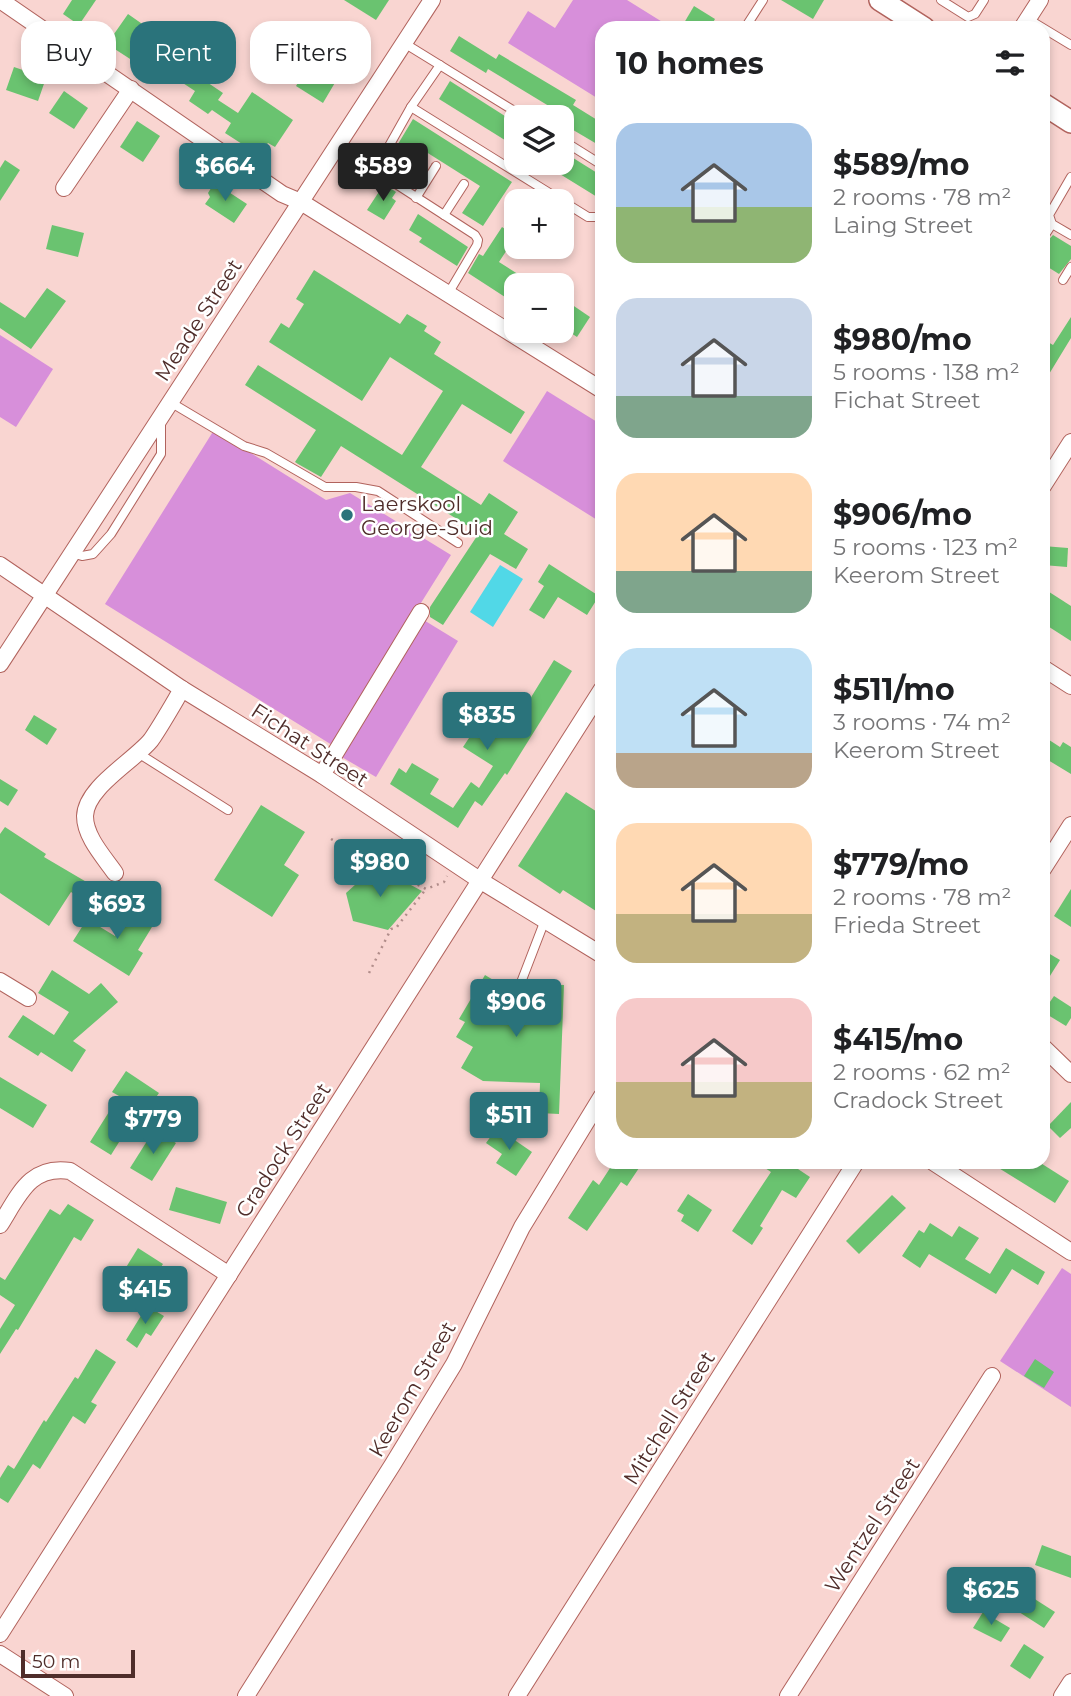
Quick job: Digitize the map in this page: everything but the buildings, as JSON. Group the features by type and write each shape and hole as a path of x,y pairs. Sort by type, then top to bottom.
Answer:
{"street":[{"path":"0,0 282,194 301,202 595,386"},
{"name":"Meade Street","path":"0,663 432,0"},
{"path":"1026,21 1040,0"},
{"path":"888,2 911,21"},
{"path":"64,188 131,89"},
{"path":"1050,107 1069,116"},
{"path":"1050,475 1071,442"},
{"name":"Fichat Street","path":"0,565 182,689 322,775 481,881 595,951"},
{"path":"322,775 421,612"},
{"path":"1050,672 1071,686"},
{"path":"115,873 89,833 86,812 108,779 151,739 182,689"},
{"name":"Cradock Street","path":"0,1634 595,700"},
{"path":"1050,858 1071,825"},
{"path":"0,981 28,998"},
{"path":"1050,1054 1071,1073"},
{"name":"Keerom Street","path":"246,1696 447,1375 522,1227 595,1107"},
{"path":"0,1225 26,1184 41,1173 58,1169 71,1171 229,1275"},
{"name":"Mitchell Street","path":"517,1696 852,1169"},
{"path":"944,1169 1071,1252"},
{"name":"Wentzel Street","path":"788,1696 992,1376"},
{"path":"0,1654 65,1696"},
{"path":"1062,1696 1071,1682"}],"lane":[{"path":"750,21 763,0"},
{"path":"941,0 968,17 975,14 984,0"},
{"path":"1050,35 1071,45"},
{"path":"404,43 505,105"},
{"path":"440,65 411,107 380,162 379,170 382,175 475,235 478,240 478,245 448,294"},
{"path":"411,107 588,217 595,217"},
{"path":"574,148 595,161"},
{"path":"416,198 436,166"},
{"path":"1050,213 1071,177"},
{"path":"444,215 464,184"},
{"path":"1050,218 1052,224 1071,235"},
{"path":"1063,280 1071,267"},
{"path":"170,402 244,446 266,453 325,488 356,487 378,491 458,543"},
{"path":"71,554 93,554 111,534 161,454 160,416"},
{"path":"138,753 228,810"},
{"path":"520,985 545,920"}],"path":[{"path":"331,839 426,889"},
{"path":"369,973 391,929 396,928 426,889 444,881 456,864"}],"shaded area":[{"path":"573,0 627,0 661,21 595,21 595,97 508,43 528,11 555,28"},
{"path":"0,335 53,369 16,427 0,417"},
{"path":"547,391 595,421 595,519 503,461"},
{"path":"214,430 326,500 350,493 451,555 332,745 105,604"},
{"path":"422,619 458,641 376,777 340,756"},
{"path":"1062,1268 1071,1274 1071,1407 1000,1361"}],"water":[{"path":"500,565 523,579 493,627 470,612"}],"place":[{"name":"Laerskool George-Suid","path":"347,515"}]}
